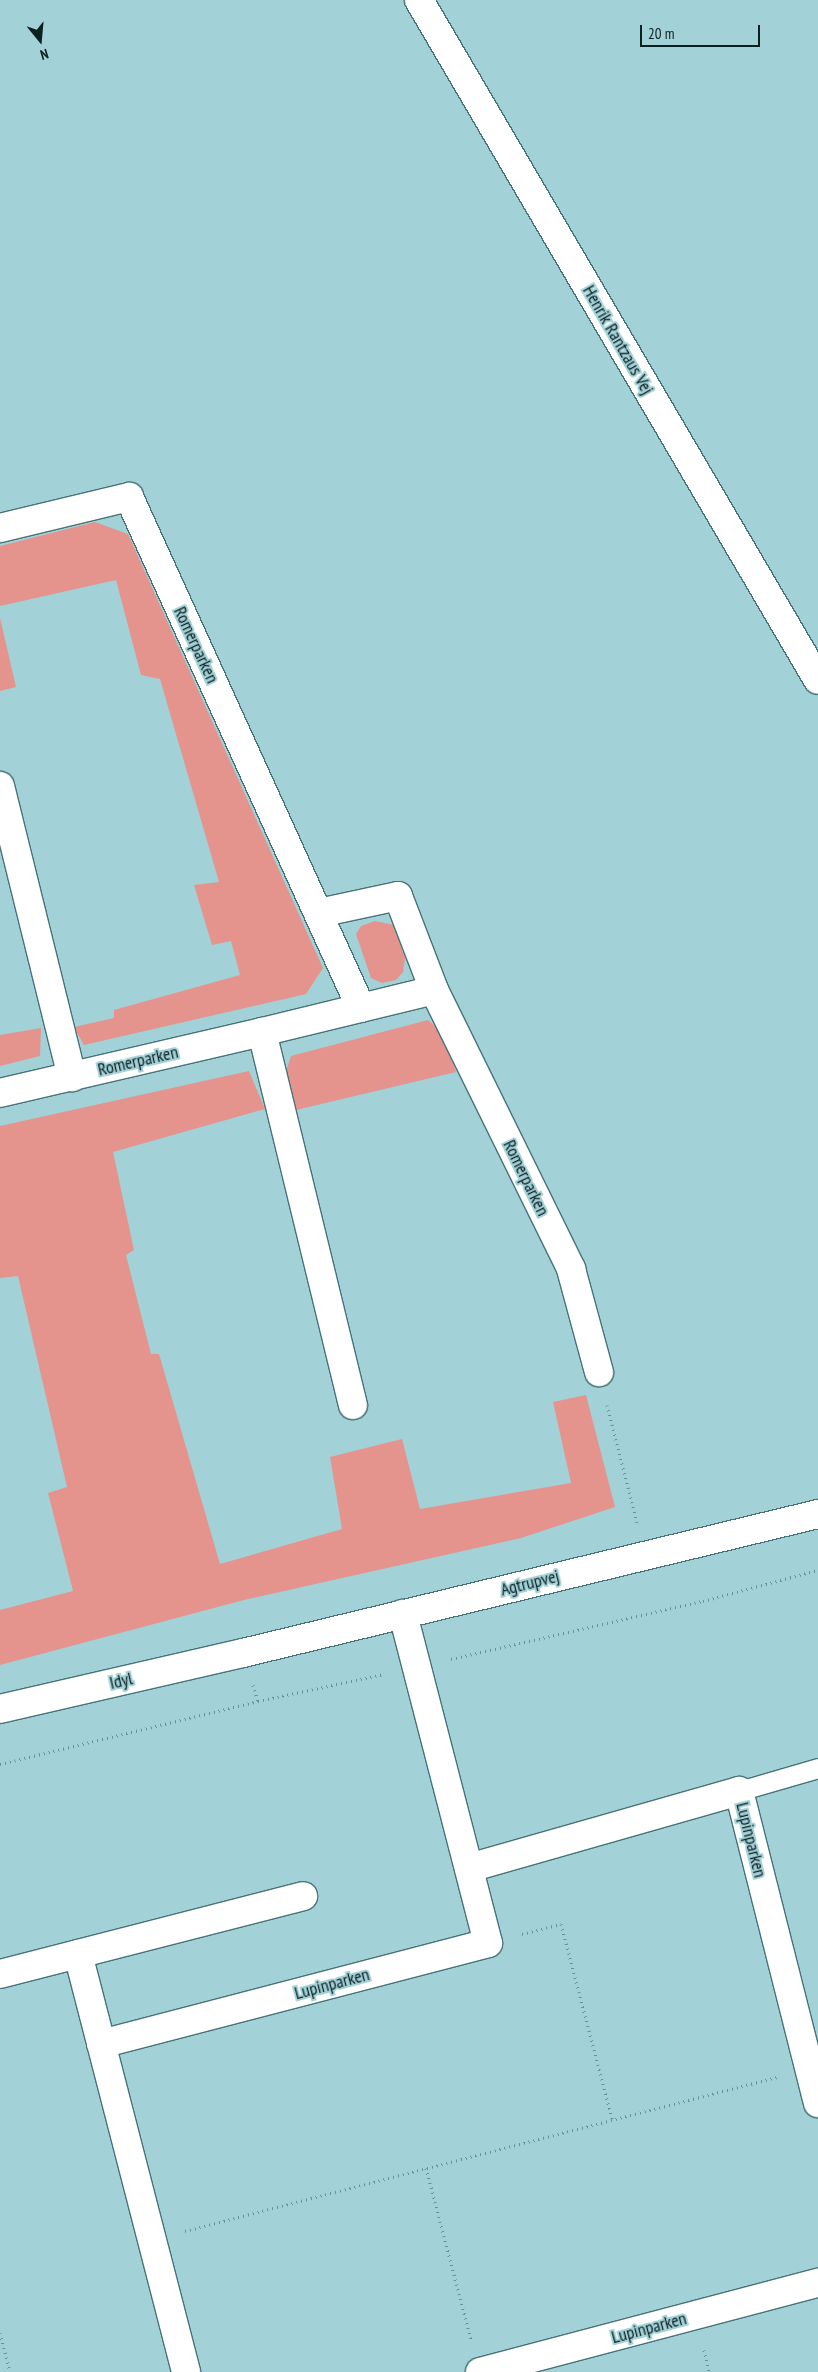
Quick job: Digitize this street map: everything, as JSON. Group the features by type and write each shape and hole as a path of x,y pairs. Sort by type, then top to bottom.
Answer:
{"street":[{"name":"Henrik Rantzaus Vej","path":"419,0 818,680"},
{"name":"Romerparken","path":"0,528 129,497 362,1008"},
{"path":"0,786 72,1077"},
{"name":"Romerparken","path":"319,913 398,896 434,990 571,1270 599,1372"},
{"name":"Romerparken","path":"0,1093 434,990"},
{"path":"262,1032 353,1406"},
{"name":"Agtrupvej","path":"243,1653 818,1514"},
{"path":"402,1614 488,1943"},
{"name":"Idyl","path":"0,1709 243,1653"},
{"name":"Lupinparken","path":"469,1868 739,1791 818,2103"},
{"path":"0,1974 303,1896"},
{"name":"Lupinparken","path":"101,2044 488,1943"},
{"path":"78,1954 186,2372"},
{"name":"Lupinparken","path":"480,2372 818,2284"}],"lane":[{"path":"739,1791 818,1768"}],"path":[{"path":"599,1372 645,1555"},
{"path":"488,1943 561,1924 612,2119"},
{"path":"151,2240 809,2068"},
{"path":"426,2168 472,2344"},
{"path":"0,2333 10,2372"}],"shaded area":[{"path":"95,522 128,534 323,968 306,994 84,1045 74,1027 114,1018 114,1010 240,975 231,941 212,945 194,885 219,882 160,679 141,675 116,580 0,606 0,546"},
{"path":"0,618 16,687 0,691"},
{"path":"375,921 394,925 405,958 403,972 396,980 382,983 371,978 356,934 361,926"},
{"path":"428,1020 444,1034 456,1072 296,1110 285,1075 291,1056"},
{"path":"41,1028 40,1056 0,1066 0,1035"},
{"path":"249,1071 265,1109 113,1152 134,1250 126,1255 151,1354 159,1354 220,1564 342,1529 330,1457 402,1439 420,1509 571,1483 553,1402 586,1395 615,1507 521,1538 244,1600 0,1665 0,1610 73,1591 48,1493 67,1487 18,1276 0,1278 0,1126"}]}
